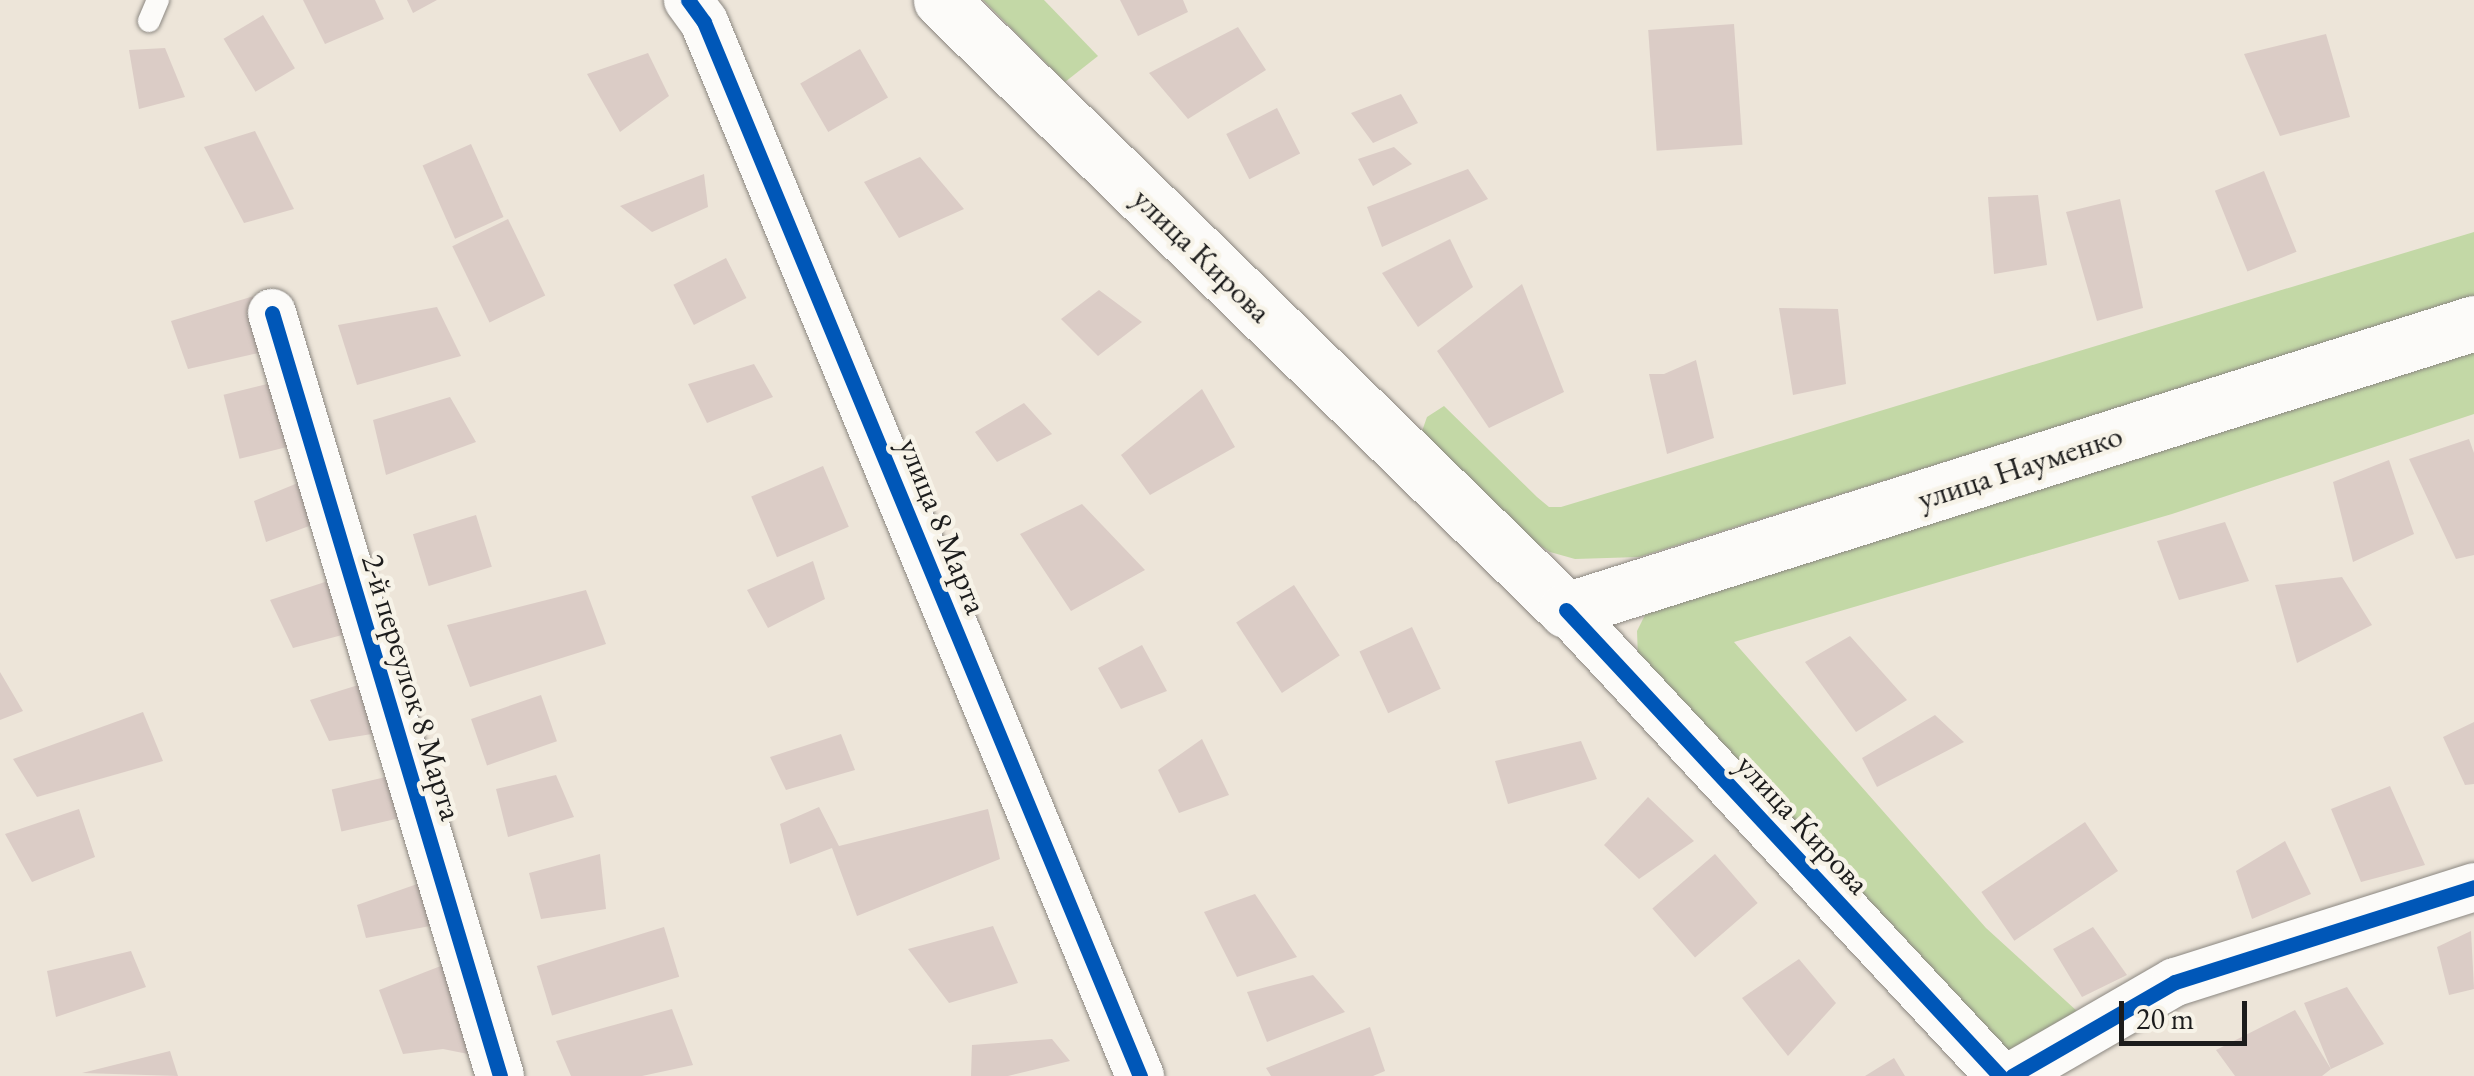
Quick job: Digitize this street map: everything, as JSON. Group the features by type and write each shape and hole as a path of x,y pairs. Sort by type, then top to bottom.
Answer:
{"main road":[{"name":"улица Кирова","path":"941,0 1566,610"},
{"name":"улица Науменко","path":"1566,610 2474,323"}],"street":[{"name":"улица 8 Марта","path":"688,0 719,58 1140,1076"},
{"name":"2-й переулок 8 Марта","path":"272,313 500,1076"},
{"name":"улица Кирова","path":"1566,610 2000,1076"},
{"path":"2012,1076 2175,982 2474,886"}],"green space":[{"path":"983,0 1044,0 1098,56 1065,82"},
{"path":"2474,232 2474,297 1639,557 1575,559 1550,552 1520,533 1421,434 1427,417 1444,406 1537,497 1549,507 1561,507"},
{"path":"2474,342 2474,414 2172,514 1734,642 1986,928 2078,1012 2005,1059 1638,658 1637,631 1650,605"}],"building":[{"path":"303,0 375,0 384,19 325,44"},
{"path":"407,0 437,0 413,13"},
{"path":"1120,0 1183,0 1188,12 1138,36"},
{"path":"263,15 295,68 256,92 224,39"},
{"path":"1734,24 1742,145 1657,151 1648,30"},
{"path":"1238,27 1266,70 1188,119 1149,73"},
{"path":"2326,34 2350,117 2280,136 2244,54"},
{"path":"165,48 185,97 139,109 129,50"},
{"path":"860,49 888,97 828,132 800,84"},
{"path":"648,53 669,96 620,132 587,74"},
{"path":"1401,94 1418,123 1373,143 1351,113"},
{"path":"1277,108 1300,153 1249,179 1226,134"},
{"path":"255,131 294,209 244,223 204,147"},
{"path":"471,144 504,217 455,239 423,166"},
{"path":"1394,147 1412,164 1373,186 1358,159"},
{"path":"920,157 964,209 899,238 864,182"},
{"path":"1468,169 1488,199 1382,247 1367,207"},
{"path":"2264,171 2297,252 2247,272 2215,191"},
{"path":"704,174 708,207 652,232 620,206"},
{"path":"2038,195 2047,265 1994,274 1988,197"},
{"path":"2120,199 2143,308 2097,321 2066,212"},
{"path":"508,219 545,295 490,323 452,246"},
{"path":"1450,239 1473,287 1418,327 1382,273"},
{"path":"726,258 746,298 694,325 673,285"},
{"path":"1522,284 1564,392 1489,428 1437,351"},
{"path":"1099,290 1142,322 1098,356 1061,319"},
{"path":"254,296 263,352 188,369 171,321"},
{"path":"437,307 461,356 357,385 338,325"},
{"path":"1779,308 1838,309 1846,384 1793,395"},
{"path":"1696,360 1714,438 1667,454 1649,374 1664,374"},
{"path":"754,364 773,397 707,423 688,384"},
{"path":"275,382 291,446 240,459 224,395"},
{"path":"1202,389 1235,447 1150,495 1121,455"},
{"path":"450,397 476,442 386,475 373,420"},
{"path":"1024,403 1052,434 997,462 975,432"},
{"path":"2469,439 2474,453 2474,555 2456,559 2409,459"},
{"path":"2389,460 2414,534 2353,562 2333,482"},
{"path":"823,466 849,527 777,557 751,496"},
{"path":"310,478 320,522 266,542 254,501"},
{"path":"1082,504 1145,570 1071,611 1020,534"},
{"path":"476,515 492,567 429,586 413,534"},
{"path":"2225,522 2249,581 2179,600 2157,541"},
{"path":"813,561 825,599 768,628 747,590"},
{"path":"2342,577 2372,625 2297,663 2275,585"},
{"path":"328,581 346,634 293,648 270,600"},
{"path":"1294,585 1340,655 1282,693 1236,623"},
{"path":"586,590 606,644 470,687 447,625"},
{"path":"1412,627 1441,689 1388,713 1359,652"},
{"path":"1850,636 1907,700 1856,732 1805,662"},
{"path":"1142,645 1167,691 1121,709 1098,668"},
{"path":"0,672 23,711 0,720"},
{"path":"368,682 384,732 329,741 310,700"},
{"path":"541,695 557,741 487,765 471,719"},
{"path":"143,712 163,761 37,797 13,759"},
{"path":"1935,715 1964,742 1877,787 1862,758"},
{"path":"2474,722 2474,784 2465,785 2443,737"},
{"path":"841,734 855,770 786,790 770,757"},
{"path":"1202,739 1229,795 1179,813 1158,770"},
{"path":"1581,741 1597,779 1508,804 1495,761"},
{"path":"399,774 409,816 341,831 332,790"},
{"path":"556,775 574,817 508,837 496,789"},
{"path":"2390,786 2425,865 2361,882 2331,809"},
{"path":"1648,797 1694,841 1639,879 1604,845"},
{"path":"819,807 839,846 988,809 1000,859 857,916 832,848 790,864 780,824"},
{"path":"79,809 95,857 32,882 5,834"},
{"path":"2085,822 2118,871 2014,941 1981,892"},
{"path":"2285,841 2311,894 2252,919 2236,871"},
{"path":"600,854 606,909 541,919 529,873"},
{"path":"1715,854 1758,903 1695,958 1652,908"},
{"path":"423,882 441,924 366,938 357,905"},
{"path":"1255,894 1297,957 1237,977 1204,912"},
{"path":"993,926 1018,983 949,1003 908,949"},
{"path":"664,927 679,977 552,1016 537,966"},
{"path":"2093,927 2127,975 2082,997 2053,949"},
{"path":"2471,931 2474,989 2449,995 2437,947"},
{"path":"131,951 146,987 56,1017 47,971"},
{"path":"1799,959 1836,1003 1788,1056 1742,998"},
{"path":"451,962 478,1056 443,1049 403,1054 379,990"},
{"path":"1313,975 1345,1012 1267,1042 1247,992"},
{"path":"2347,987 2384,1044 2331,1069 2304,1003"},
{"path":"672,1009 693,1065 642,1076 571,1076 556,1041"},
{"path":"2295,1010 2331,1069 2322,1076 2235,1076 2216,1050"},
{"path":"1370,1027 1385,1071 1373,1076 1271,1076 1266,1068"},
{"path":"1052,1039 1070,1061 1008,1076 971,1076 972,1045"},
{"path":"170,1051 178,1076 82,1073"},
{"path":"1894,1058 1905,1076 1865,1076"}],"cycle path":[{"path":"688,0 704,22 1140,1076"},
{"path":"272,313 500,1076"},
{"path":"1566,610 2000,1076"},
{"path":"2012,1076 2175,982 2474,887"}]}
